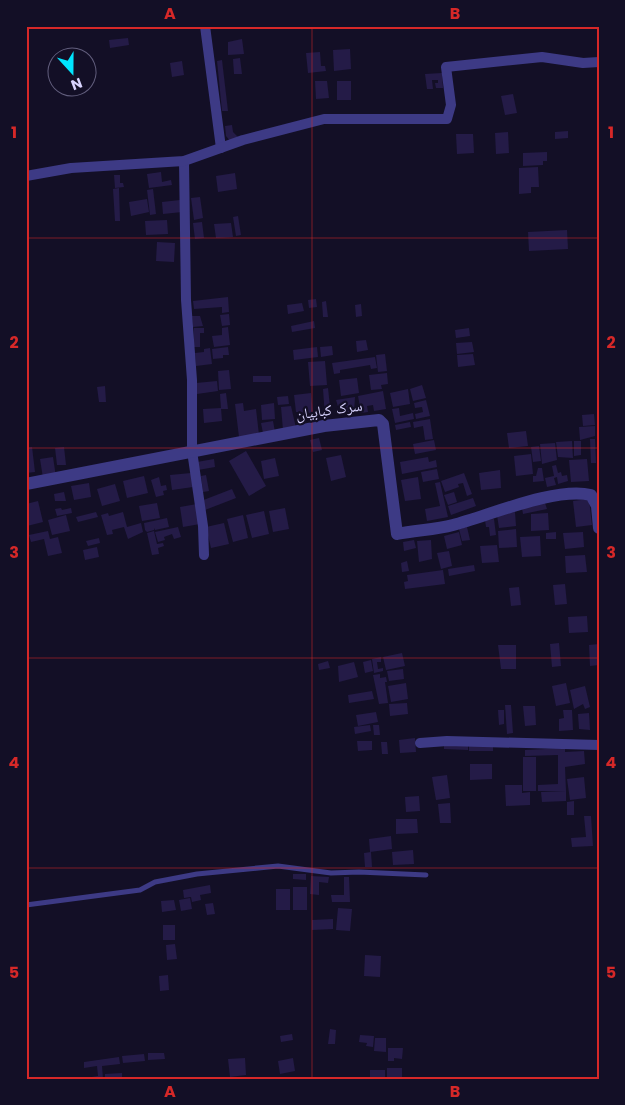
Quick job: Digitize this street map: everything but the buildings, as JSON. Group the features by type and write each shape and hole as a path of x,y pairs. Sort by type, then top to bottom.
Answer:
{"street":[{"path":"205,26 222,148"},
{"path":"26,176 71,168 184,161 324,118 447,119 451,105 446,67 542,57 583,64 599,62"},
{"path":"184,161 186,300 192,380 192,451 203,526 204,556"},
{"name":"سرک کبابیان","path":"26,484 324,426 382,420 397,534 451,525 530,502 580,493 591,495 597,506 599,528"},
{"path":"420,743 447,741 599,745"}],"lane":[{"path":"26,905 140,890 155,882 197,874 278,866 331,873 359,872 426,875"}]}
